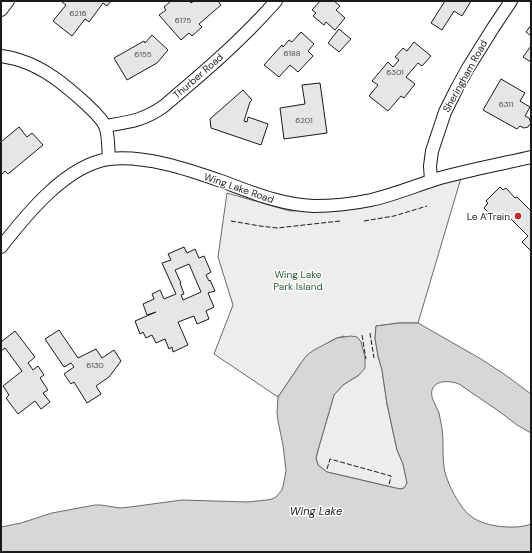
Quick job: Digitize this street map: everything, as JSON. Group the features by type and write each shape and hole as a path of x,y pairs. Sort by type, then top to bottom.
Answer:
{"street":[{"path":"1,10 8,1"},
{"name":"Thurber Road","path":"105,126 145,117 164,106 243,36 276,1"},
{"name":"Sheringham Road","path":"431,181 430,166 432,151 444,112 468,68 511,1"},
{"path":"1,56 18,59 46,72 90,108 105,126 108,139 108,160"},
{"name":"Wing Lake Road","path":"1,247 24,218 55,188 79,170 94,163 108,160 140,160 163,163 221,181 268,198 313,206 354,203 370,200 431,181 531,157"}],"shaded area":[{"name":"Wing Lake Park Island","path":"461,178 418,323 399,323 376,326 375,338 387,404 397,450 403,464 407,483 406,486 400,489 327,472 318,465 316,458 334,395 343,385 359,375 344,336 329,342 301,363 278,397 214,354 233,305 218,257 227,193 290,211 325,209 406,194"}],"water":[{"name":"Wing Lake","path":"399,323 418,323 481,359 531,394 531,433 517,425 459,384 452,382 440,382 434,386 432,390 433,399 439,413 442,428 443,462 445,473 458,502 472,517 485,523 509,527 531,524 531,552 1,552 1,527 21,523 52,513 95,505 120,508 182,500 247,502 267,500 276,497 282,490 286,471 277,412 278,397 307,355 337,338 351,336 359,339 365,357 365,368 359,375 343,385 334,395 316,458 318,465 327,472 400,489 404,488 407,483 403,464 397,450 375,338 376,326"}],"building":[{"path":"111,1 107,6 103,3 89,22 85,19 72,36 53,21 66,5 62,2"},
{"path":"171,1 189,1 191,3 194,1 218,1 221,5 199,24 202,27 192,36 189,33 181,40 159,15 166,10 164,7"},
{"path":"320,1 334,1 340,6 336,10 345,18 335,30 326,22 324,25 313,16 316,13 312,10"},
{"path":"445,1 471,1 462,16 454,11 442,30 431,23"},
{"path":"531,25 531,36 526,32"},
{"path":"339,29 351,39 339,52 328,43"},
{"path":"301,32 314,44 308,51 313,56 298,72 290,65 279,77 264,65 282,45 283,47 289,40 292,42"},
{"path":"152,35 168,50 157,63 127,80 114,58 144,41 145,43"},
{"path":"414,42 431,56 422,66 418,63 406,77 415,84 404,98 401,96 388,111 369,96 378,85 372,81 388,62 393,67 399,60 395,57 403,48 407,51"},
{"path":"531,46 531,62 523,57"},
{"path":"501,79 525,93 520,101 530,107 525,116 529,118 531,123 528,127 524,128 520,126 517,129 483,110"},
{"path":"320,83 327,133 284,139 280,108 305,104 302,85"},
{"path":"243,90 252,100 244,121 247,122 248,117 268,124 261,145 211,128 210,119"},
{"path":"19,127 27,137 32,133 43,145 8,174 5,171 1,175 1,142"},
{"name":"Le A'Train","path":"500,187 503,190 506,188 515,198 517,197 531,211 531,251 522,242 528,236 511,219 510,221 503,214 496,220 484,208 488,203 486,201"},
{"path":"184,247 187,253 195,249 199,258 204,256 211,272 206,275 215,291 208,293 214,307 206,311 209,319 197,324 194,316 178,322 188,345 173,352 172,347 169,349 165,339 156,343 152,335 146,338 143,332 140,334 135,321 156,312 147,315 143,304 154,299 152,294 160,290 164,299 176,294 162,263 171,260 168,254","holes":["189,264 201,292 183,300 181,295 184,294 175,270"]},
{"path":"59,330 78,358 96,349 102,358 114,350 121,361 109,377 96,386 101,394 87,403 74,382 71,384 64,374 74,367 71,363 64,367 45,339"},
{"path":"15,331 35,357 28,363 33,370 38,366 44,375 40,378 48,390 43,393 50,402 41,409 35,401 18,414 6,398 9,395 3,386 22,371 5,348 1,351 1,342"}],"fence":[{"path":"364,221 394,216 427,206"},
{"path":"231,221 277,228 340,221"},
{"path":"370,333 374,358"},
{"path":"362,335 366,359"},
{"path":"327,469 330,459 391,476 389,485"}],"place":[{"name":"Le A'Train","path":"518,216"}]}
